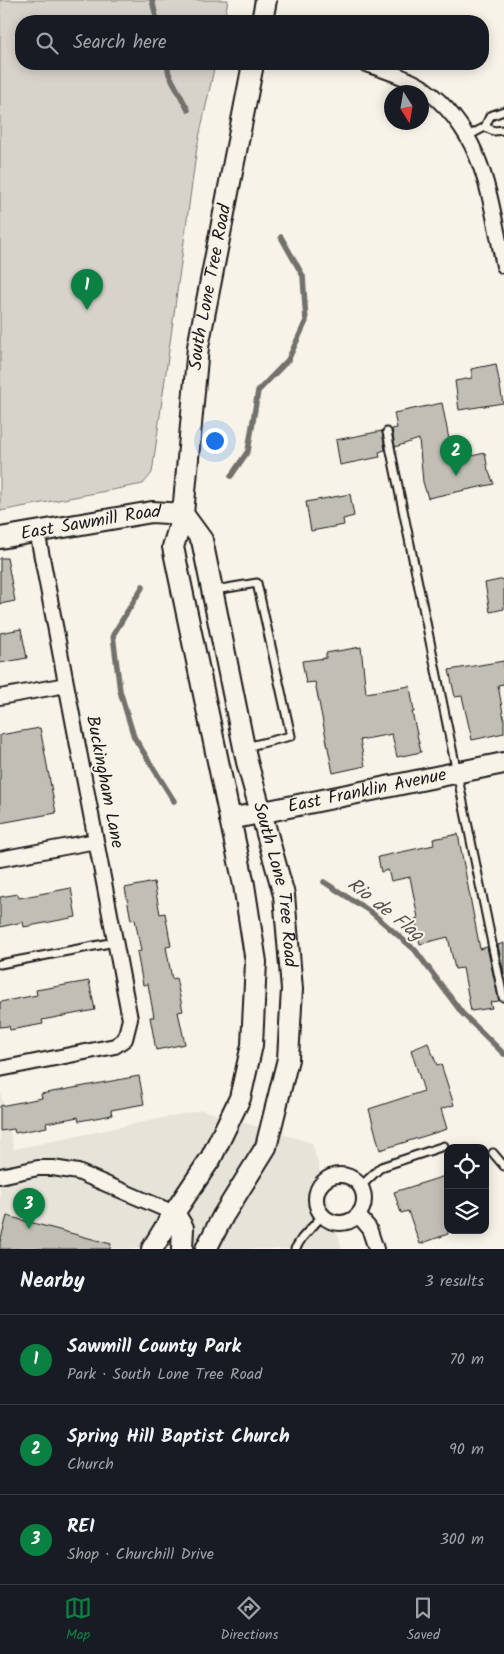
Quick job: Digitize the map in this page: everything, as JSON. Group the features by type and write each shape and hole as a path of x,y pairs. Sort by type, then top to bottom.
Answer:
{"main road":[{"path":"263,15 266,0"},
{"name":"South Lone Tree Road","path":"152,1249 211,1158 240,1098 252,1045 256,962 244,885 173,547 182,514 198,347 252,70"},
{"name":"East Sawmill Road","path":"0,538 152,512 182,514"},
{"name":"South Lone Tree Road","path":"182,514 202,540 247,762 284,895 292,989 288,1059 266,1147 223,1216 206,1249"},
{"name":"East Franklin Avenue","path":"230,818 504,763"},
{"path":"174,1213 183,1228 182,1249"}],"street":[{"path":"381,70 421,86 452,112 472,142 485,176 504,266"},
{"name":"Buckingham Lane","path":"0,1069 114,1046 125,1039 130,1019 37,531"},
{"path":"0,697 66,685"},
{"path":"0,859 96,841"},
{"path":"0,1176 38,1168 78,1172 174,1213"},
{"path":"341,1174 356,1180 361,1186 364,1202 358,1216 344,1223 329,1220 322,1216 316,1201 320,1186 325,1180 341,1174"},
{"path":"358,1216 368,1228 376,1249"}],"lane":[{"path":"468,136 485,127 490,116 504,111"},
{"path":"485,127 494,131 504,130"},
{"path":"387,432 503,997"},
{"path":"212,590 257,583 289,726 291,736 245,747"},
{"path":"0,964 115,942"},
{"path":"361,1186 381,1167 444,1146"},
{"path":"493,1153 504,1166"},
{"path":"295,1249 302,1238 322,1216"}],"shaded area":[{"path":"0,0 228,0 225,15 15,15 15,70 214,70 197,147 152,473 143,484 0,511"},
{"path":"0,1091 14,1149 202,1110 312,1143 342,1249 0,1249"}],"building":[{"path":"496,364 503,403 459,410 455,381 472,378 471,369"},
{"path":"442,403 453,460 485,453 488,470 494,484 428,498 423,482 419,439 395,447 392,429 397,428 394,413"},
{"path":"382,431 385,450 379,452 380,457 340,465 336,440"},
{"path":"350,494 354,516 343,519 344,525 311,531 306,502"},
{"path":"0,558 7,558 15,601 0,604"},
{"path":"504,579 504,609 490,612 485,583"},
{"path":"21,629 27,658 0,663 0,633"},
{"path":"361,647 366,693 410,686 414,712 412,712 421,752 397,757 392,734 360,740 365,766 333,773 315,682 306,683 302,661 326,658 326,653"},
{"path":"504,661 504,684 498,685 504,719 504,733 472,740 462,696 455,697 449,670"},
{"path":"40,728 56,813 0,823 0,735"},
{"path":"458,834 480,949 487,947 499,1001 490,1002 492,1008 471,1011 463,968 455,969 448,937 420,944 415,919 418,918 410,877 391,881 388,870 381,872 378,857 434,845 433,839"},
{"path":"154,882 160,914 165,913 171,946 166,947 172,979 176,978 183,1011 178,1012 185,1044 156,1050 150,1017 154,1017 148,984 143,985 137,952 141,951 135,919 131,920 125,888"},
{"path":"71,888 76,917 24,927 23,922 0,927 0,897 18,894 19,898"},
{"path":"504,943 504,975 498,945"},
{"path":"89,981 95,1010 42,1020 43,1024 10,1030 9,1026 0,1027 0,1002 37,995 36,990"},
{"path":"428,1043 437,1065 441,1064 454,1105 441,1109 447,1129 380,1150 369,1109 424,1091 411,1050"},
{"path":"139,1076 144,1104 111,1110 112,1115 79,1121 78,1117 46,1123 47,1127 15,1133 14,1129 0,1131 0,1106 42,1098 41,1094"},
{"path":"444,1176 444,1234 448,1234 420,1244 408,1211 401,1213 394,1192"},
{"path":"7,1216 111,1244 110,1249 0,1249"}],"waterway":[{"name":"Rio de Flag","path":"152,0 156,15"},
{"name":"Rio de Flag","path":"168,70 188,110"},
{"name":"Rio de Flag","path":"231,476 248,451 258,391 288,360 306,321 303,276 281,237"},
{"name":"Rio de Flag","path":"143,586 113,635 120,691 134,737 174,801"},
{"name":"Rio de Flag","path":"324,882 371,912 415,950 462,1013 504,1054"}],"place":[{"name":"Sawmill County Park","path":"87,310"},
{"name":"Spring Hill Baptist Church","path":"456,476"},
{"name":"REI","path":"29,1229"}]}
